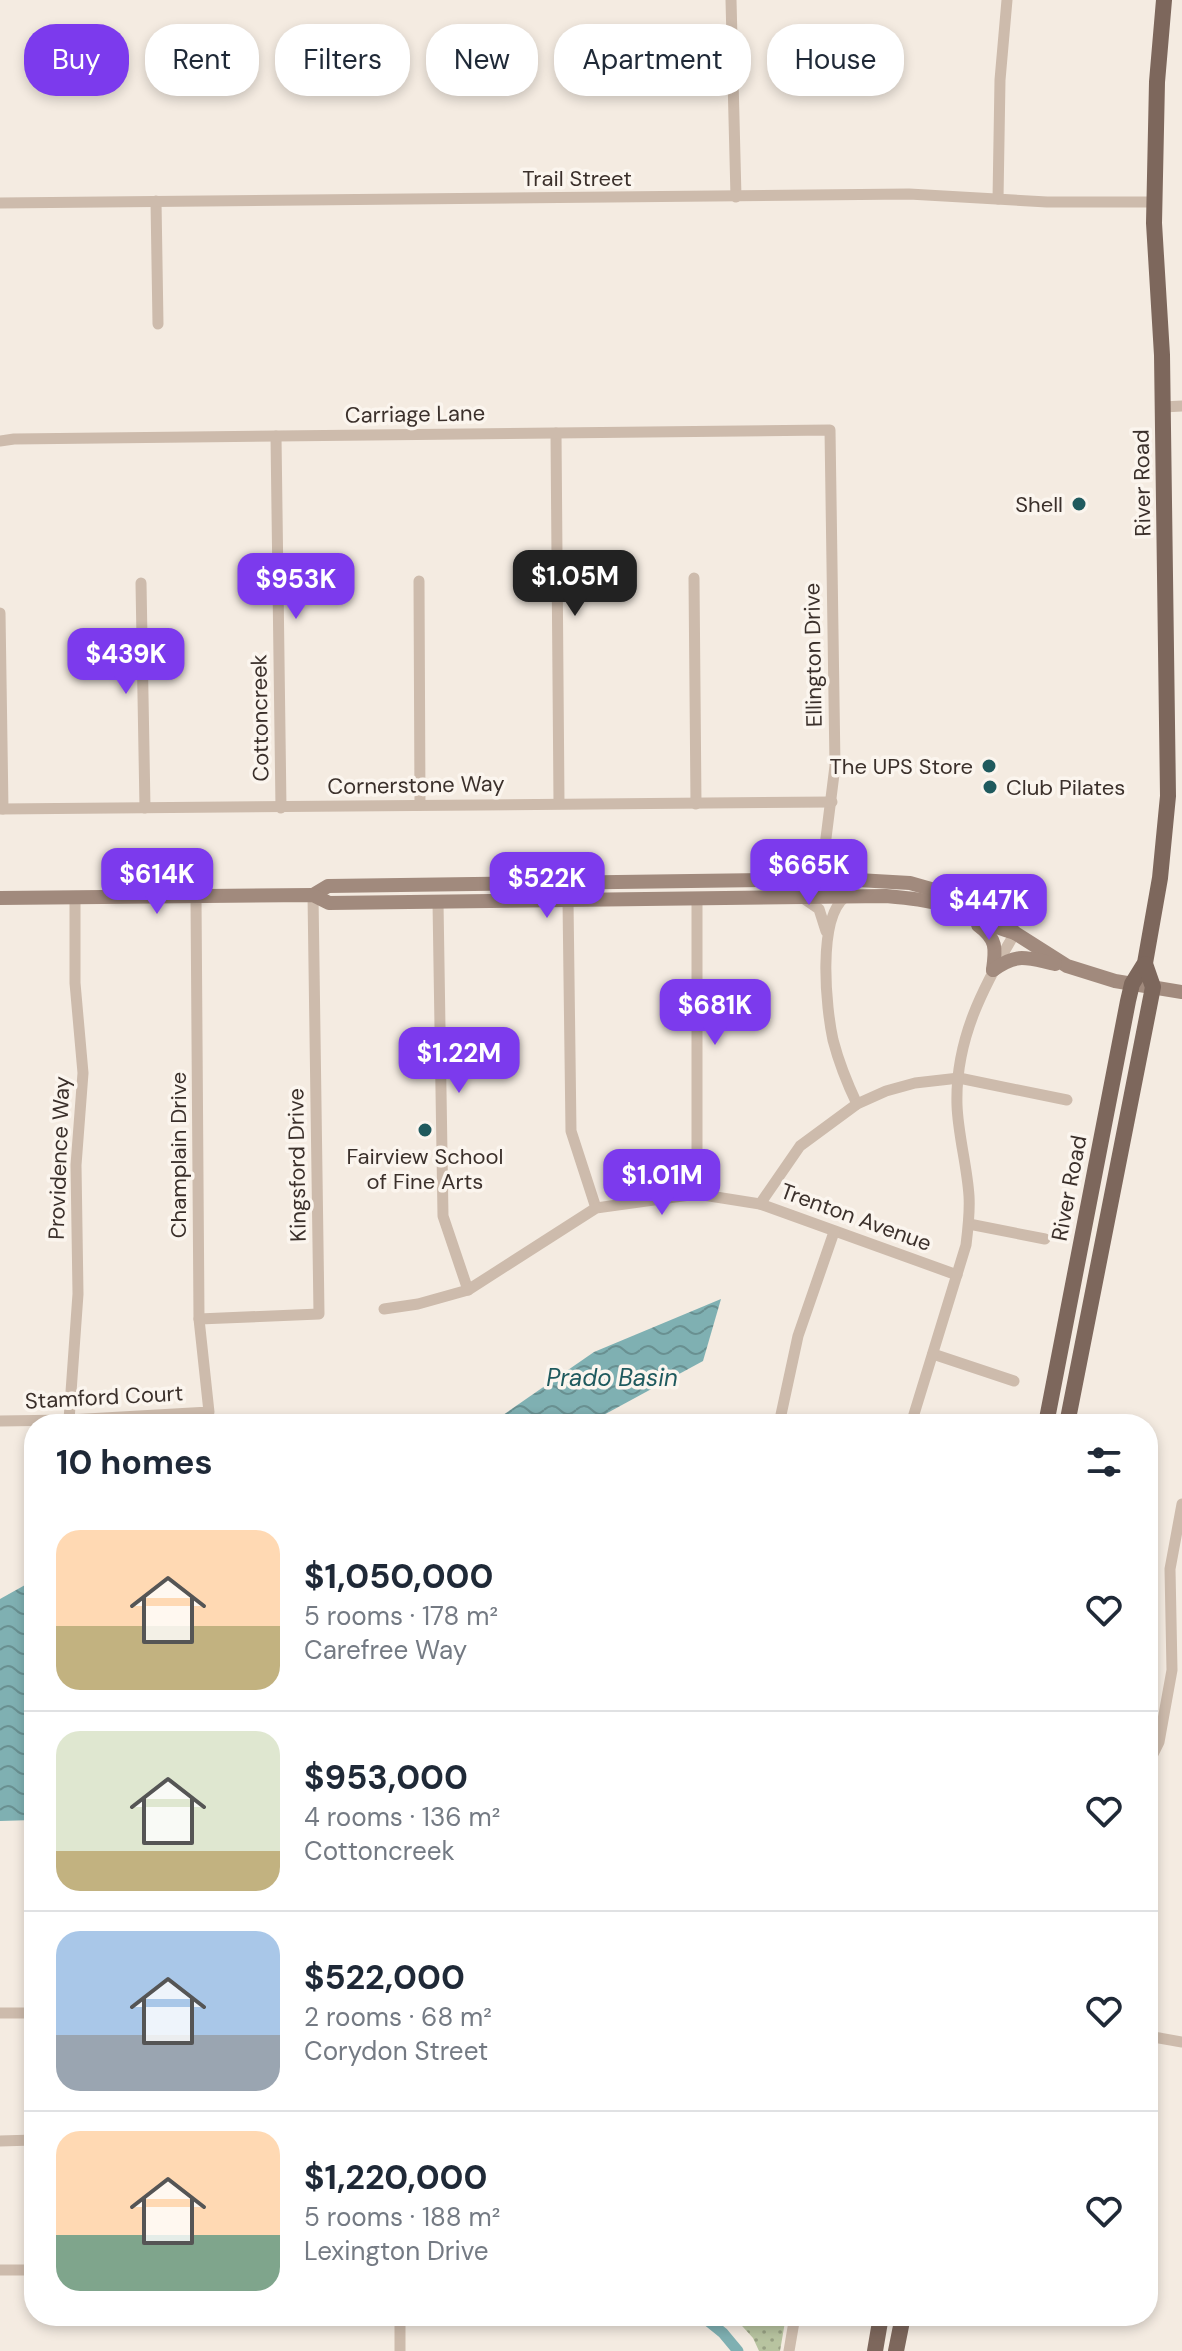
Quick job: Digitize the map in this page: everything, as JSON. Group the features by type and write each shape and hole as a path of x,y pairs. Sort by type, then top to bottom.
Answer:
{"main road":[{"name":"River Road","path":"1048,1414 1132,984 1145,964 1160,878 1168,796 1162,355 1154,202 1157,82 1164,0"},
{"path":"313,895 328,886 827,880 910,883 959,897 999,916 1015,933 1067,966"},
{"path":"0,898 313,895 329,903 886,896 914,898 951,907 994,928 1015,933"},
{"path":"951,907 992,938 995,945 993,970"},
{"path":"993,970 1006,960 1020,957 1132,984 1182,992"},
{"name":"River Road","path":"1069,1414 1153,987 1145,964"},
{"path":"875,2351 879,2326"},
{"path":"896,2351 901,2326"}],"street":[{"path":"731,0 736,197"},
{"path":"998,199 1000,80 1007,0"},
{"name":"Trail Street","path":"0,203 909,194 1047,202 1154,202"},
{"path":"156,201 158,324"},
{"path":"1163,407 1182,406"},
{"name":"Carriage Lane","path":"0,441 830,430"},
{"name":"Ellington Drive","path":"827,880 825,846 835,766 830,430"},
{"path":"556,433 559,803"},
{"name":"Cottoncreek","path":"276,436 281,808"},
{"path":"694,578 696,804"},
{"path":"419,581 420,805"},
{"path":"141,583 145,808"},
{"path":"0,613 1,809"},
{"name":"Cornerstone Way","path":"1,809 832,802"},
{"path":"764,897 772,891 812,890 827,880 836,893 845,897 834,909 827,936 828,1010 843,1072 857,1104"},
{"name":"Kingsford Drive","path":"199,1319 319,1314 313,895"},
{"name":"Providence Way","path":"69,1414 78,1294 76,1165 83,1073 75,983 75,897"},
{"name":"Champlain Drive","path":"196,897 199,1319 209,1412"},
{"path":"803,898 819,909 827,936"},
{"path":"697,900 697,1194"},
{"path":"568,901 571,1131 596,1208"},
{"path":"438,902 443,1216 468,1290"},
{"path":"914,1414 966,1245 969,1224 970,1197 957,1103 961,1055 976,1005 1015,933"},
{"path":"760,1204 800,1146 857,1104 886,1091 915,1083 959,1078 1067,1100"},
{"name":"Trenton Avenue","path":"384,1309 418,1304 468,1290 596,1208 697,1194 760,1204 957,1275"},
{"path":"969,1224 1045,1239"},
{"path":"781,1414 798,1336 834,1232"},
{"path":"933,1354 1014,1381"},
{"name":"Stamford Court","path":"174,1414 209,1412"},
{"name":"Stamford Court","path":"0,1421 24,1421"},
{"path":"1158,1744 1177,1671 1170,1569 1182,1504"},
{"path":"0,2013 24,2013"},
{"path":"1158,2038 1182,2042"},
{"path":"0,2141 24,2140"},
{"path":"0,2270 24,2270"},
{"path":"400,2326 400,2351"},
{"path":"789,2351 793,2326"}],"green space":[{"path":"742,2326 784,2326 780,2351 759,2351"}],"water":[{"name":"Prado Basin","path":"721,1299 703,1361 605,1414 504,1414 594,1352"},
{"path":"24,1586 24,1820 0,1821 0,1599"}],"waterway":[{"path":"714,2326 738,2351"}],"place":[{"name":"Shell","path":"1079,504"},
{"name":"The UPS Store","path":"989,766"},
{"name":"Club Pilates","path":"990,787"},
{"name":"Fairview School of Fine Arts","path":"425,1130"}]}
